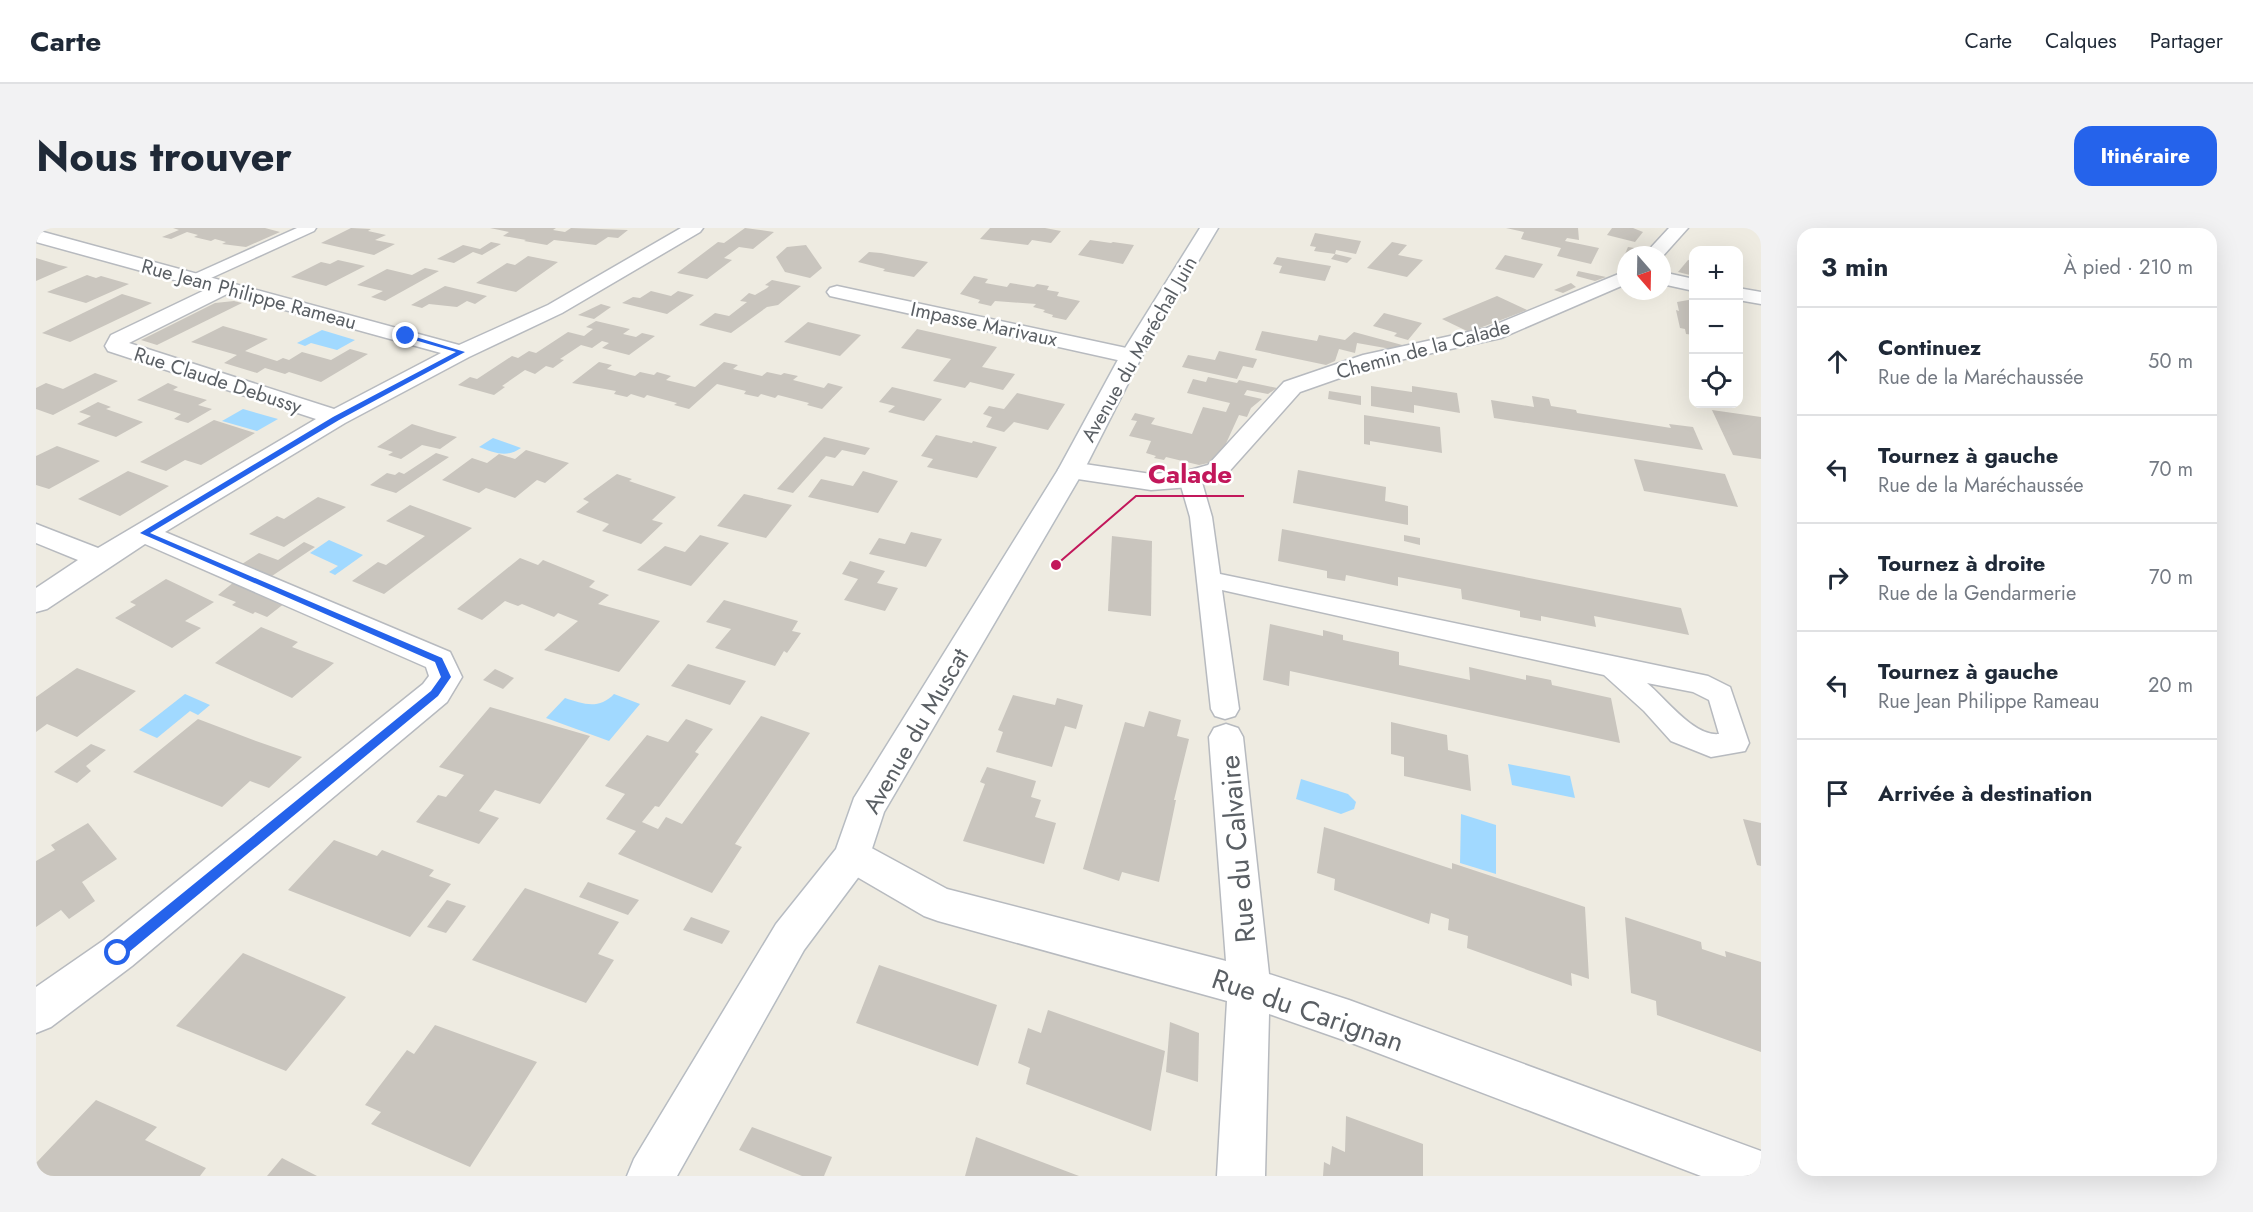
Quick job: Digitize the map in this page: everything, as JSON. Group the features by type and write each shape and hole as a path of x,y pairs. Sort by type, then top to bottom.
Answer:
{"street":[{"path":"36,602 100,559 336,418 461,352 555,309 694,228"},
{"name":"Avenue du Maréchal Juin","path":"1071,470 1131,356 1209,228"},
{"path":"1662,246 1679,228"},
{"name":"Rue Jean Philippe Rameau","path":"36,236 461,352"},
{"path":"1671,280 1689,284"},
{"name":"Chemin de la Calade","path":"1071,470 1151,482 1190,479 1217,470 1292,387 1371,360 1493,333 1617,281"},
{"name":"Rue Claude Debussy","path":"224,288 118,340 116,346 336,418"},
{"name":"Impasse Marivaux","path":"837,292 1131,356"},
{"path":"1743,295 1761,298"},
{"name":"Avenue du Muscat","path":"651,1176 790,937 853,856 867,809 1071,470"},
{"path":"36,533 100,559"},
{"path":"36,1012 118,953 435,693 446,677 439,660 144,533"},
{"name":"Rue du Calvaire","path":"1226,723 1249,987 1241,1176"},
{"name":"Rue du Carignan","path":"853,856 938,904 1249,987 1360,1025 1761,1175"}],"lane":[{"path":"194,280 309,228"},
{"path":"1190,479 1201,517 1226,723"},
{"path":"1209,579 1612,667"}],"water":[{"path":"322,330 355,340 337,350 311,343 305,346 297,343"},
{"path":"243,409 278,419 257,431 222,421"},
{"path":"493,438 521,448 506,454 479,447"},
{"path":"329,540 363,555 335,575 329,572 338,566 310,553"},
{"path":"185,694 210,705 198,715 190,711 157,738 139,730"},
{"path":"614,694 640,704 609,741 546,718 565,698 584,704 597,704"},
{"path":"1508,764 1570,776 1575,798 1512,785"},
{"path":"1301,779 1348,794 1356,802 1354,809 1341,814 1296,799"},
{"path":"1461,814 1496,825 1496,874 1460,863"}],"building":[{"path":"173,228 265,228 280,232 246,247 222,244 226,242 215,239 211,241 194,237 198,235 187,232 171,239 162,237 179,230"},
{"path":"351,228 371,229 368,231 386,235 375,240 395,244 374,255 321,243"},
{"path":"490,228 556,228 553,230 565,232 571,228 628,230 618,238 608,237 596,245 554,240 547,245 503,236 509,232"},
{"path":"745,228 774,232 753,249 739,247 724,258 732,260 707,279 677,273 718,242 724,243"},
{"path":"990,228 1045,228 1061,231 1051,243 1032,240 1028,245 980,239"},
{"path":"1506,228 1578,228 1579,240 1567,238 1565,241 1599,248 1591,264 1557,256 1561,248 1521,239 1524,232"},
{"path":"1612,228 1633,228 1643,232 1635,242 1607,235"},
{"path":"1315,233 1361,241 1356,254 1336,250 1335,254 1314,251 1316,247 1310,246"},
{"path":"1090,240 1134,245 1123,264 1078,255"},
{"path":"491,242 501,244 482,255 473,252 454,263 437,259 463,245 480,249"},
{"path":"1392,242 1407,245 1398,255 1423,260 1407,277 1367,268"},
{"path":"806,245 822,268 810,278 785,272 776,257 787,247"},
{"path":"869,252 928,262 914,277 883,271 885,269 858,262"},
{"path":"1335,254 1352,258 1347,263 1331,259"},
{"path":"1505,255 1543,264 1534,278 1495,269"},
{"path":"528,256 558,262 516,292 476,283 507,263 515,265"},
{"path":"1277,257 1331,266 1325,281 1279,273 1282,266 1273,264"},
{"path":"36,258 59,265 68,267 36,281"},
{"path":"338,260 365,266 326,286 291,277 321,262 330,264"},
{"path":"1688,260 1689,260 1689,275 1678,272"},
{"path":"425,268 439,271 385,301 371,297 383,291 357,285 387,269 412,275"},
{"path":"1578,271 1606,277 1595,281 1576,276"},
{"path":"87,275 96,278 101,276 129,284 86,303 47,292"},
{"path":"974,276 988,279 985,283 1007,287 1010,283 1034,287 1037,284 1049,286 1047,290 1059,292 1057,296 1080,301 1066,320 1052,317 1053,315 1043,312 1045,310 1033,307 1036,304 995,301 991,306 978,303 980,300 960,294"},
{"path":"772,280 801,286 778,305 767,307 731,333 699,325 715,313 729,316 747,302 740,301 749,293 755,295 767,288 769,286 765,285"},
{"path":"1571,283 1576,287 1563,293 1554,290"},
{"path":"445,286 487,296 475,304 467,301 457,307 429,304 422,308 411,305"},
{"path":"651,291 671,296 678,291 694,295 667,314 622,303 633,297 640,298"},
{"path":"122,294 152,303 70,342 42,333"},
{"path":"1497,296 1527,310 1469,332 1442,319"},
{"path":"1689,300 1689,334 1686,334 1685,329 1680,328 1676,310 1679,311 1677,302"},
{"path":"234,301 242,303 157,345 141,340 215,303"},
{"path":"601,304 611,307 594,319 578,315"},
{"path":"1384,313 1422,323 1408,340 1394,336 1397,333 1373,326"},
{"path":"596,321 630,329 623,334 636,337 642,333 655,336 629,355 602,348 609,343 602,341 592,348 581,345 560,359 564,360 553,368 546,366 535,374 525,370 502,386 505,387 494,395 458,385 470,377 477,379 512,356 518,358 529,351 536,353 568,332 584,336 593,329 586,327"},
{"path":"808,322 861,335 840,356 784,342"},
{"path":"223,326 268,339 245,351 277,361 283,358 289,360 302,352 331,360 350,349 368,354 321,382 289,372 285,374 265,368 257,373 224,363 237,355 191,342"},
{"path":"917,329 997,347 982,367 1015,374 1003,390 970,382 965,388 933,381 951,359 901,348"},
{"path":"1262,331 1317,341 1319,335 1345,340 1354,332 1406,346 1391,349 1357,343 1355,353 1339,349 1335,361 1326,365 1255,350"},
{"path":"1219,351 1257,359 1253,368 1243,366 1237,379 1182,367 1188,355 1215,360"},
{"path":"599,362 612,365 607,369 635,376 640,372 654,375 657,372 671,376 666,380 695,387 724,362 738,365 733,369 762,376 767,372 781,375 784,373 798,376 793,380 824,388 828,383 843,387 822,409 778,395 775,398 761,394 758,397 744,394 746,391 717,384 689,409 674,405 677,403 647,395 644,398 631,394 627,397 614,394 616,391 572,383"},
{"path":"95,373 118,381 53,415 36,409 36,388 46,383 63,389"},
{"path":"1208,377 1237,383 1239,380 1277,388 1268,394 1247,390 1244,395 1262,399 1251,408 1247,417 1239,415 1218,461 1199,465 1166,457 1164,460 1154,458 1156,456 1146,453 1151,441 1129,436 1137,421 1131,420 1135,413 1155,418 1151,424 1192,434 1203,407 1226,412 1230,403 1187,393 1193,379 1206,382"},
{"path":"168,383 178,387 173,390 207,400 198,405 212,409 188,423 174,419 181,414 137,400"},
{"path":"1371,386 1412,392 1412,386 1457,393 1460,413 1414,405 1414,413 1371,406"},
{"path":"892,387 942,399 924,421 888,412 895,406 879,402"},
{"path":"1329,391 1361,396 1361,405 1328,399"},
{"path":"1017,393 1065,404 1048,430 1014,422 1004,432 986,427 992,417 983,414 989,406 1004,409"},
{"path":"1532,396 1549,399 1551,406 1576,410 1577,413 1671,428 1669,424 1693,427 1703,450 1494,418 1491,400 1534,407"},
{"path":"98,402 111,407 106,409 143,422 116,437 77,424 91,416 79,412"},
{"path":"1712,410 1761,417 1761,459 1733,455"},
{"path":"1364,415 1440,427 1442,453 1370,441 1370,445 1364,444"},
{"path":"214,420 255,433 201,465 185,460 166,471 140,462"},
{"path":"412,424 457,437 440,449 422,445 401,459 388,455 393,452 377,447"},
{"path":"936,435 997,447 977,478 927,467 933,459 921,456"},
{"path":"824,437 870,448 865,455 842,450 835,458 826,456 793,493 777,489"},
{"path":"57,446 100,461 49,489 36,485 36,456"},
{"path":"526,450 569,463 545,483 537,480 515,498 486,488 479,493 442,480 472,458 487,463 499,454 515,459"},
{"path":"436,453 449,457 396,493 370,485 387,473 404,474"},
{"path":"1634,459 1725,474 1738,507 1644,491"},
{"path":"1298,470 1386,487 1385,501 1408,506 1408,525 1293,503"},
{"path":"128,471 169,486 120,516 78,499"},
{"path":"863,471 898,481 878,513 808,497 821,479 853,486"},
{"path":"617,474 632,479 629,481 676,497 652,520 663,523 641,544 602,531 609,524 576,512 589,502 583,499"},
{"path":"744,494 792,505 766,538 717,526"},
{"path":"318,497 346,507 284,547 249,534 277,516 284,519"},
{"path":"410,505 472,528 384,594 352,581 378,562 386,565 425,536 386,521"},
{"path":"1282,529 1681,608 1689,635 1594,616 1596,627 1541,616 1541,621 1520,617 1520,611 1462,599 1461,589 1398,577 1398,586 1346,575 1345,581 1327,578 1327,571 1278,561"},
{"path":"911,532 942,539 926,567 869,554 879,538 905,544"},
{"path":"700,535 729,543 691,586 637,570 665,546 685,552"},
{"path":"1404,535 1420,538 1420,545 1404,541"},
{"path":"1112,536 1152,541 1151,616 1108,611"},
{"path":"304,542 315,547 272,576 242,564 259,553 278,560"},
{"path":"520,558 538,565 543,560 595,581 589,587 609,595 598,604 660,621 619,672 544,650 578,621 558,613 554,617 522,604 518,606 505,601 482,620 457,609"},
{"path":"850,561 885,571 877,583 898,588 885,611 844,600 858,579 842,574"},
{"path":"166,579 214,602 185,621 201,628 172,648 115,618 136,605 130,602"},
{"path":"234,582 285,603 267,617 255,612 253,614 232,605 236,602 218,595"},
{"path":"724,600 798,621 792,631 801,633 787,653 784,651 775,666 715,648 731,629 706,622"},
{"path":"1270,624 1323,636 1323,630 1343,635 1343,640 1399,652 1399,665 1470,680 1469,667 1526,680 1526,675 1551,680 1552,685 1611,698 1620,743 1290,671 1289,686 1263,680"},
{"path":"261,627 298,642 292,647 334,663 292,698 215,663"},
{"path":"688,664 746,681 730,705 671,686"},
{"path":"77,668 136,691 77,737 47,724 36,732 36,697"},
{"path":"495,669 514,678 503,689 483,680"},
{"path":"1013,695 1055,705 1057,698 1083,705 1076,729 1065,726 1052,767 996,752 1003,732 998,730"},
{"path":"490,707 590,736 540,804 495,790 479,811 499,818 479,844 416,822 438,795 446,797 464,775 439,767"},
{"path":"1149,711 1181,720 1177,736 1189,739 1174,800 1176,800 1159,882 1122,872 1119,881 1083,869 1125,722 1144,727"},
{"path":"761,716 810,733 735,844 742,847 712,893 618,854 636,831 606,819 625,794 605,786 647,735 668,742 686,719 713,729 695,752 699,754 659,807 655,806 642,822 658,829 666,817 682,824"},
{"path":"198,719 302,757 269,788 250,781 222,807 133,772"},
{"path":"1391,722 1447,735 1448,750 1468,755 1471,791 1404,776 1404,757 1391,754"},
{"path":"91,744 106,750 86,766 91,771 77,783 54,772"},
{"path":"987,767 1036,781 1031,797 1041,800 1035,817 1056,823 1044,864 963,841 985,784 980,782"},
{"path":"1743,819 1761,823 1761,866 1757,865"},
{"path":"88,823 117,859 82,882 95,901 69,919 61,910 36,927 36,861 55,850 51,845"},
{"path":"1324,827 1452,869 1452,863 1585,907 1589,979 1571,973 1572,986 1467,948 1468,936 1448,930 1449,919 1431,913 1429,924 1334,890 1335,879 1317,873"},
{"path":"334,840 377,856 382,850 434,870 429,876 451,884 410,937 288,890"},
{"path":"588,882 639,900 628,915 579,897"},
{"path":"525,888 619,922 598,954 614,960 586,1003 472,960"},
{"path":"447,900 466,906 446,933 427,927"},
{"path":"691,917 730,931 722,944 683,930"},
{"path":"1625,917 1701,942 1702,949 1726,957 1725,951 1761,962 1761,1052 1657,1015 1656,1001 1631,993"},
{"path":"243,953 346,997 286,1071 176,1026"},
{"path":"879,965 997,1005 978,1066 856,1023"},
{"path":"1048,1010 1165,1051 1151,1131 1026,1084 1030,1068 1018,1063 1028,1028 1041,1033"},
{"path":"1170,1022 1199,1033 1198,1082 1166,1072"},
{"path":"435,1025 537,1062 470,1167 371,1124 381,1112 365,1105 407,1050 414,1054"},
{"path":"96,1100 157,1127 145,1140 206,1168 200,1176 36,1176 36,1163"},
{"path":"1346,1116 1423,1144 1423,1176 1323,1176 1324,1162 1330,1165 1332,1146 1345,1152"},
{"path":"752,1127 832,1157 824,1176 802,1176 739,1150"},
{"path":"976,1137 1079,1176 965,1176"},
{"path":"282,1158 317,1176 267,1176"}],"place":[{"name":"Calade","path":"1056,565"}],"route":[{"path":"118,953 435,693 446,677 439,660 369,632 144,533 336,418 461,352 406,336"}]}
